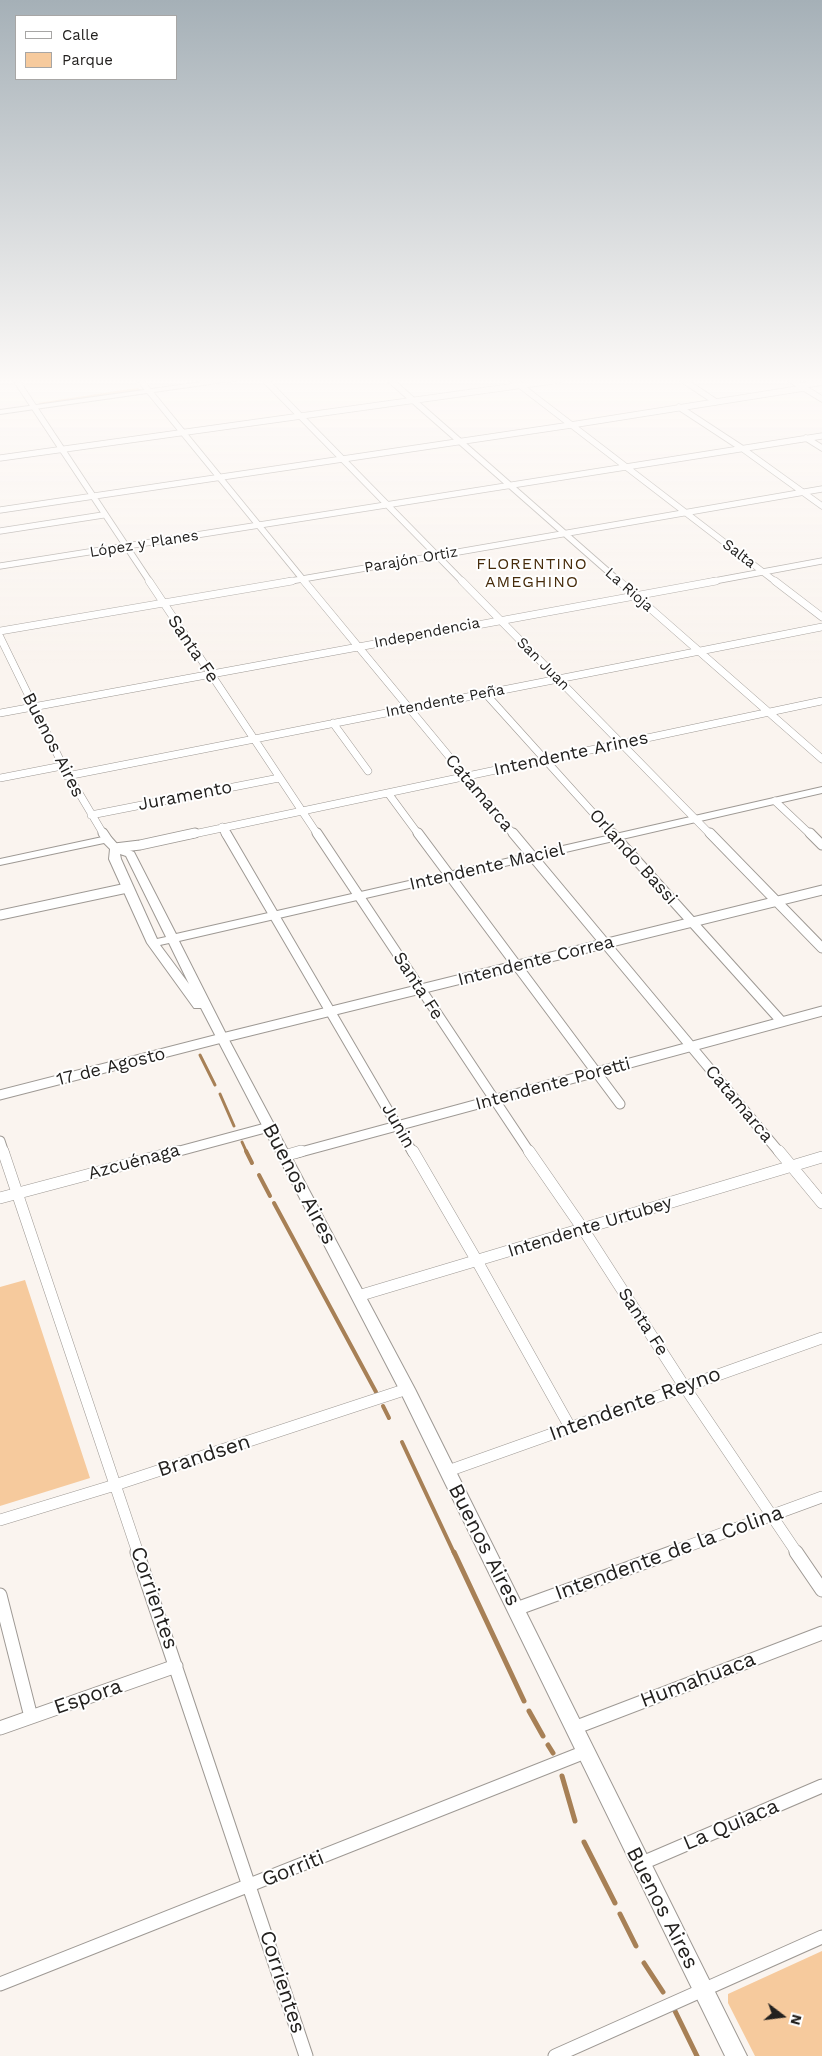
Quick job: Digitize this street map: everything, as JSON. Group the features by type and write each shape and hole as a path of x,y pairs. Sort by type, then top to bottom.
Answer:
{"main road":[{"name":"Intendente Maciel","path":"152,943 822,790"},
{"path":"0,862 111,844"},
{"name":"Buenos Aires","path":"111,844 126,888 152,943 222,1038"},
{"name":"Buenos Aires","path":"111,844 130,854 222,1038 408,1389 736,2056"}],"street":[{"name":"Santa Fe","path":"78,476 494,1100 583,1229 684,1386 822,1590"},
{"path":"0,510 225,476"},
{"name":"San Juan","path":"359,476 822,948"},
{"name":"La Rioja","path":"499,476 822,759"},
{"name":"López y Planes","path":"0,566 576,476"},
{"name":"Salta","path":"637,476 822,617"},
{"path":"781,476 822,506"},
{"name":"Catamarca","path":"218,477 822,1204"},
{"name":"Parajón Ortiz","path":"0,631 822,489"},
{"path":"0,531 103,515"},
{"name":"Independencia","path":"33,707 822,561"},
{"name":"Intendente Peña","path":"67,776 822,627"},
{"name":"Buenos Aires","path":"0,637 67,776 111,844"},
{"name":"Orlando Bassi","path":"485,693 782,1022"},
{"name":"Intendente Arines","path":"111,844 140,845 822,701"},
{"path":"0,713 33,707"},
{"path":"333,723 368,771"},
{"path":"0,778 62,766"},
{"name":"Juramento","path":"91,815 279,778"},
{"path":"388,793 620,1104"},
{"path":"775,801 822,845"},
{"name":"Junin","path":"222,827 477,1261 570,1427"},
{"path":"0,915 126,888"},
{"name":"Intendente Correa","path":"222,1038 822,890"},
{"name":"Intendente Poretti","path":"284,1156 822,1011"},
{"name":"17 de Agosto","path":"0,1095 222,1038"},
{"name":"Azcuénaga","path":"0,1198 269,1127"},
{"name":"Corrientes","path":"0,1141 306,2056"},
{"name":"Intendente Urtubey","path":"358,1296 822,1157"},
{"name":"Intendente Reyno","path":"448,1471 822,1338"},
{"name":"Brandsen","path":"0,1520 116,1485 408,1389"},
{"name":"Intendente de la Colina","path":"516,1608 822,1497"},
{"path":"0,1594 30,1717"},
{"name":"Humahuaca","path":"574,1728 822,1633"},
{"name":"Espora","path":"0,1728 176,1666"},
{"name":"Gorriti","path":"0,1984 585,1752"},
{"name":"La Quiaca","path":"640,1864 822,1786"},
{"path":"555,2056 822,1937"}],"green space":[{"path":"25,1280 90,1478 0,1506 0,1287"},
{"path":"822,1951 822,2056 755,2056 728,2003 728,1994"}],"waterway":[{"path":"200,1055 215,1085"},
{"path":"220,1094 234,1126"},
{"path":"242,1142 247,1153"},
{"path":"247,1153 252,1163"},
{"path":"259,1175 270,1196"},
{"path":"274,1203 376,1392"},
{"path":"383,1406 389,1418"},
{"path":"402,1442 454,1553"},
{"path":"454,1552 524,1701"},
{"path":"529,1711 543,1736"},
{"path":"548,1745 553,1753"},
{"path":"562,1776 575,1821"},
{"path":"584,1842 615,1903"},
{"path":"620,1914 636,1946"},
{"path":"644,1963 663,1992"},
{"path":"674,2009 697,2056"}],"district":[{"name":"FLORENTINO AMEGHINO","path":"532,573"}]}
